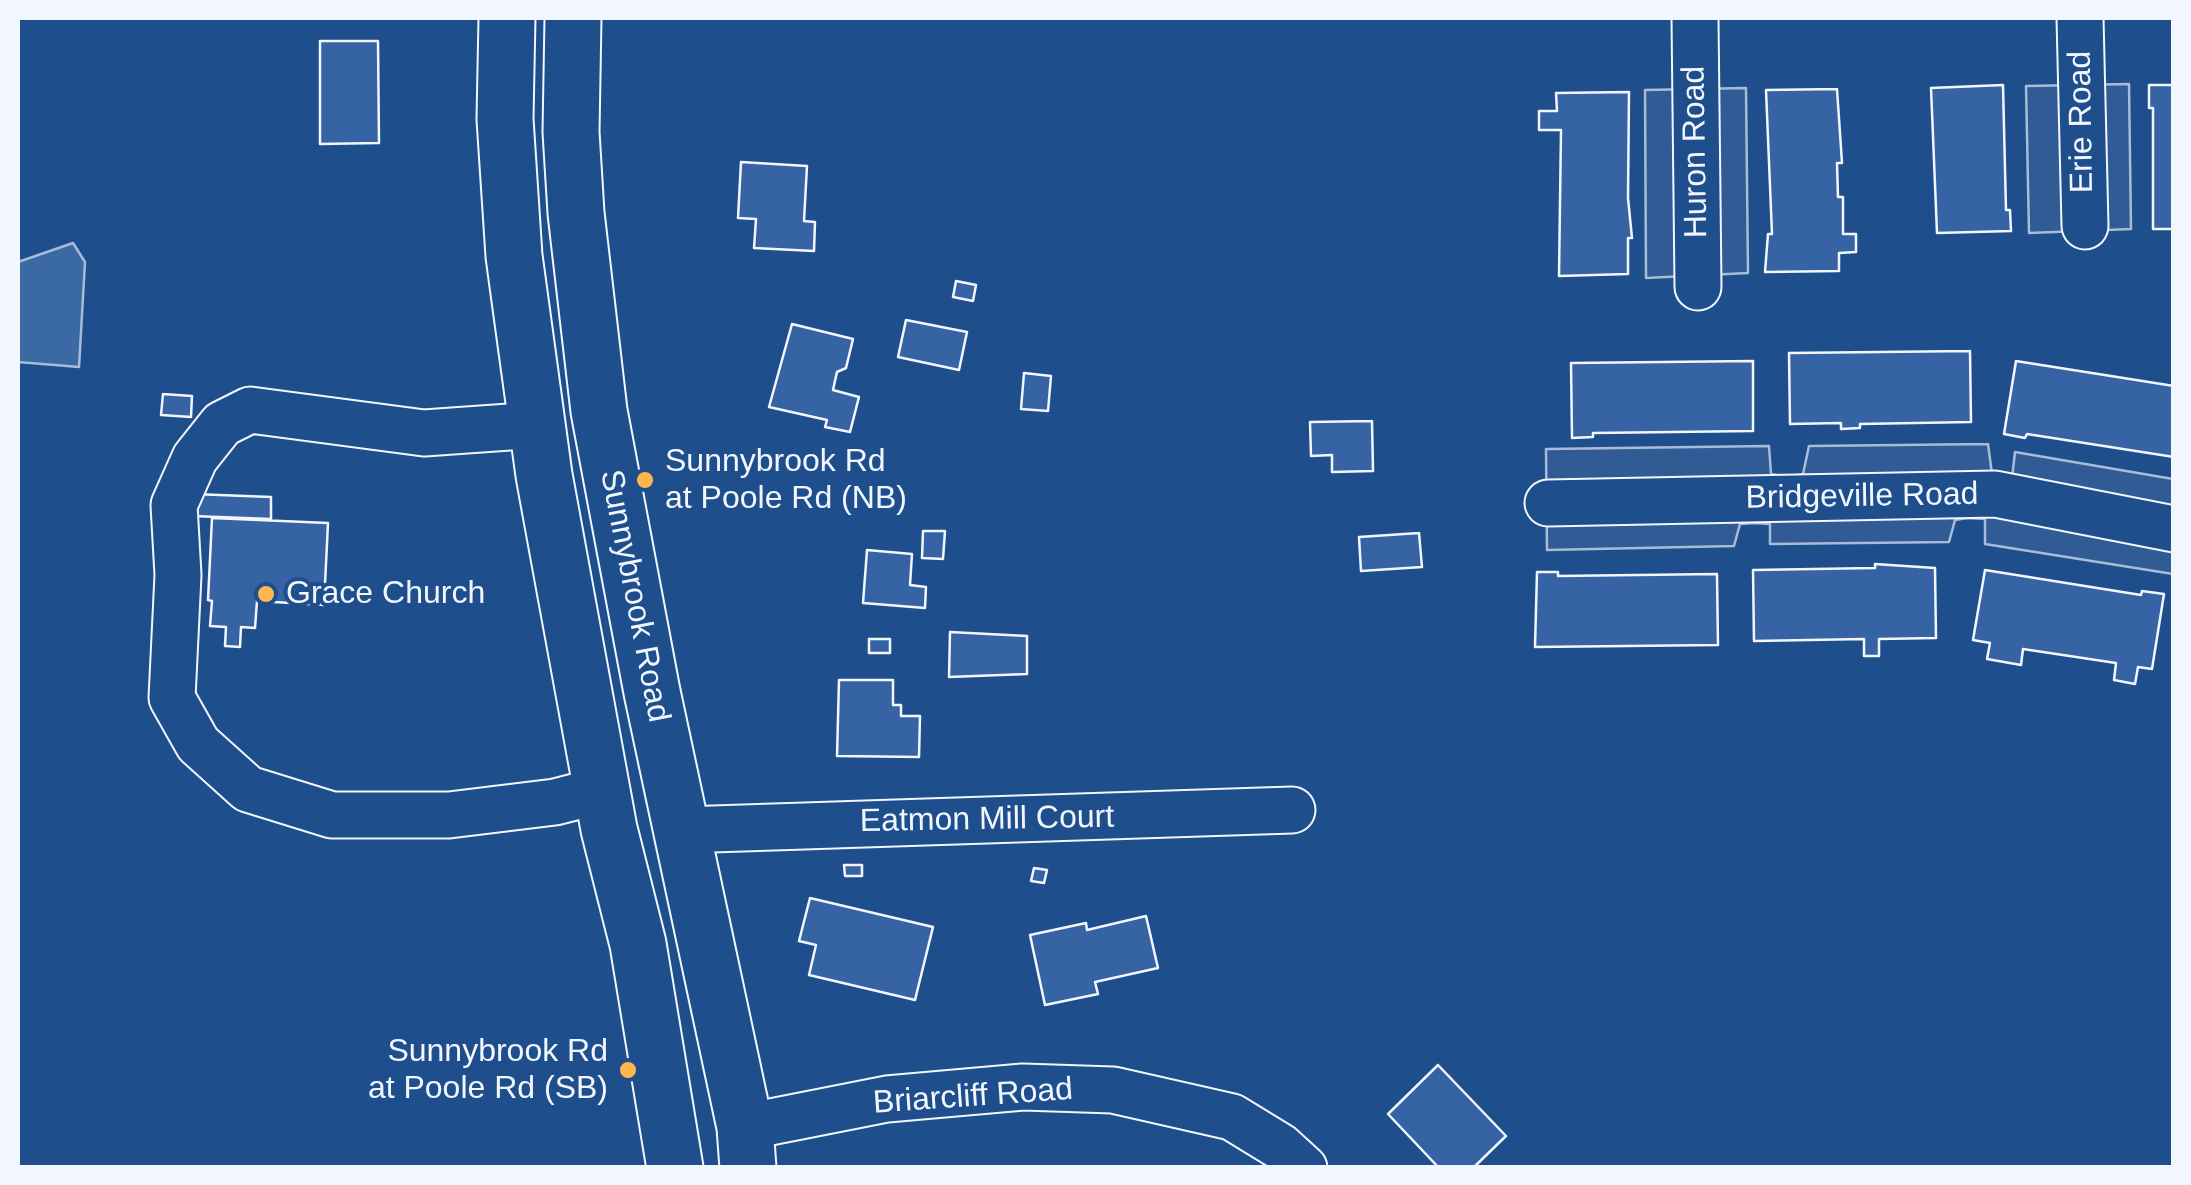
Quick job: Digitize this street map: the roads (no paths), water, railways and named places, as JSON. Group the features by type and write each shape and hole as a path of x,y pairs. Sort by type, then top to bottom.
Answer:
{"main road":[{"name":"Sunnybrook Road","path":"506,18 506,119 514,256 538,425 602,790 638,944 675,1168"},
{"name":"Sunnybrook Road","path":"574,18 571,132 576,213 600,411 652,692 746,1148"},
{"path":"538,425 555,431 568,443 602,616 652,692"}],"street":[{"name":"Huron Road","path":"1694,18 1698,287"},
{"name":"Erie Road","path":"2080,18 2084,226"},
{"path":"538,425 424,433 250,410 222,424 195,458 174,505 178,575 172,698 198,744 248,789 332,815 449,815 556,802 602,790"},
{"name":"Bridgeville Road","path":"1548,503 1996,494 2174,530"},
{"name":"Eatmon Mill Court","path":"682,830 1292,810"},
{"name":"Briarcliff Road","path":"746,1148 887,1099 1024,1086 1113,1090 1232,1117 1281,1146 1304,1168"}],"place":[{"name":"Sunnybrook Rd at Poole Rd (NB)","path":"645,480"},
{"name":"Grace Church","path":"266,594"},
{"name":"Sunnybrook Rd at Poole Rd (SB)","path":"628,1070"}]}
